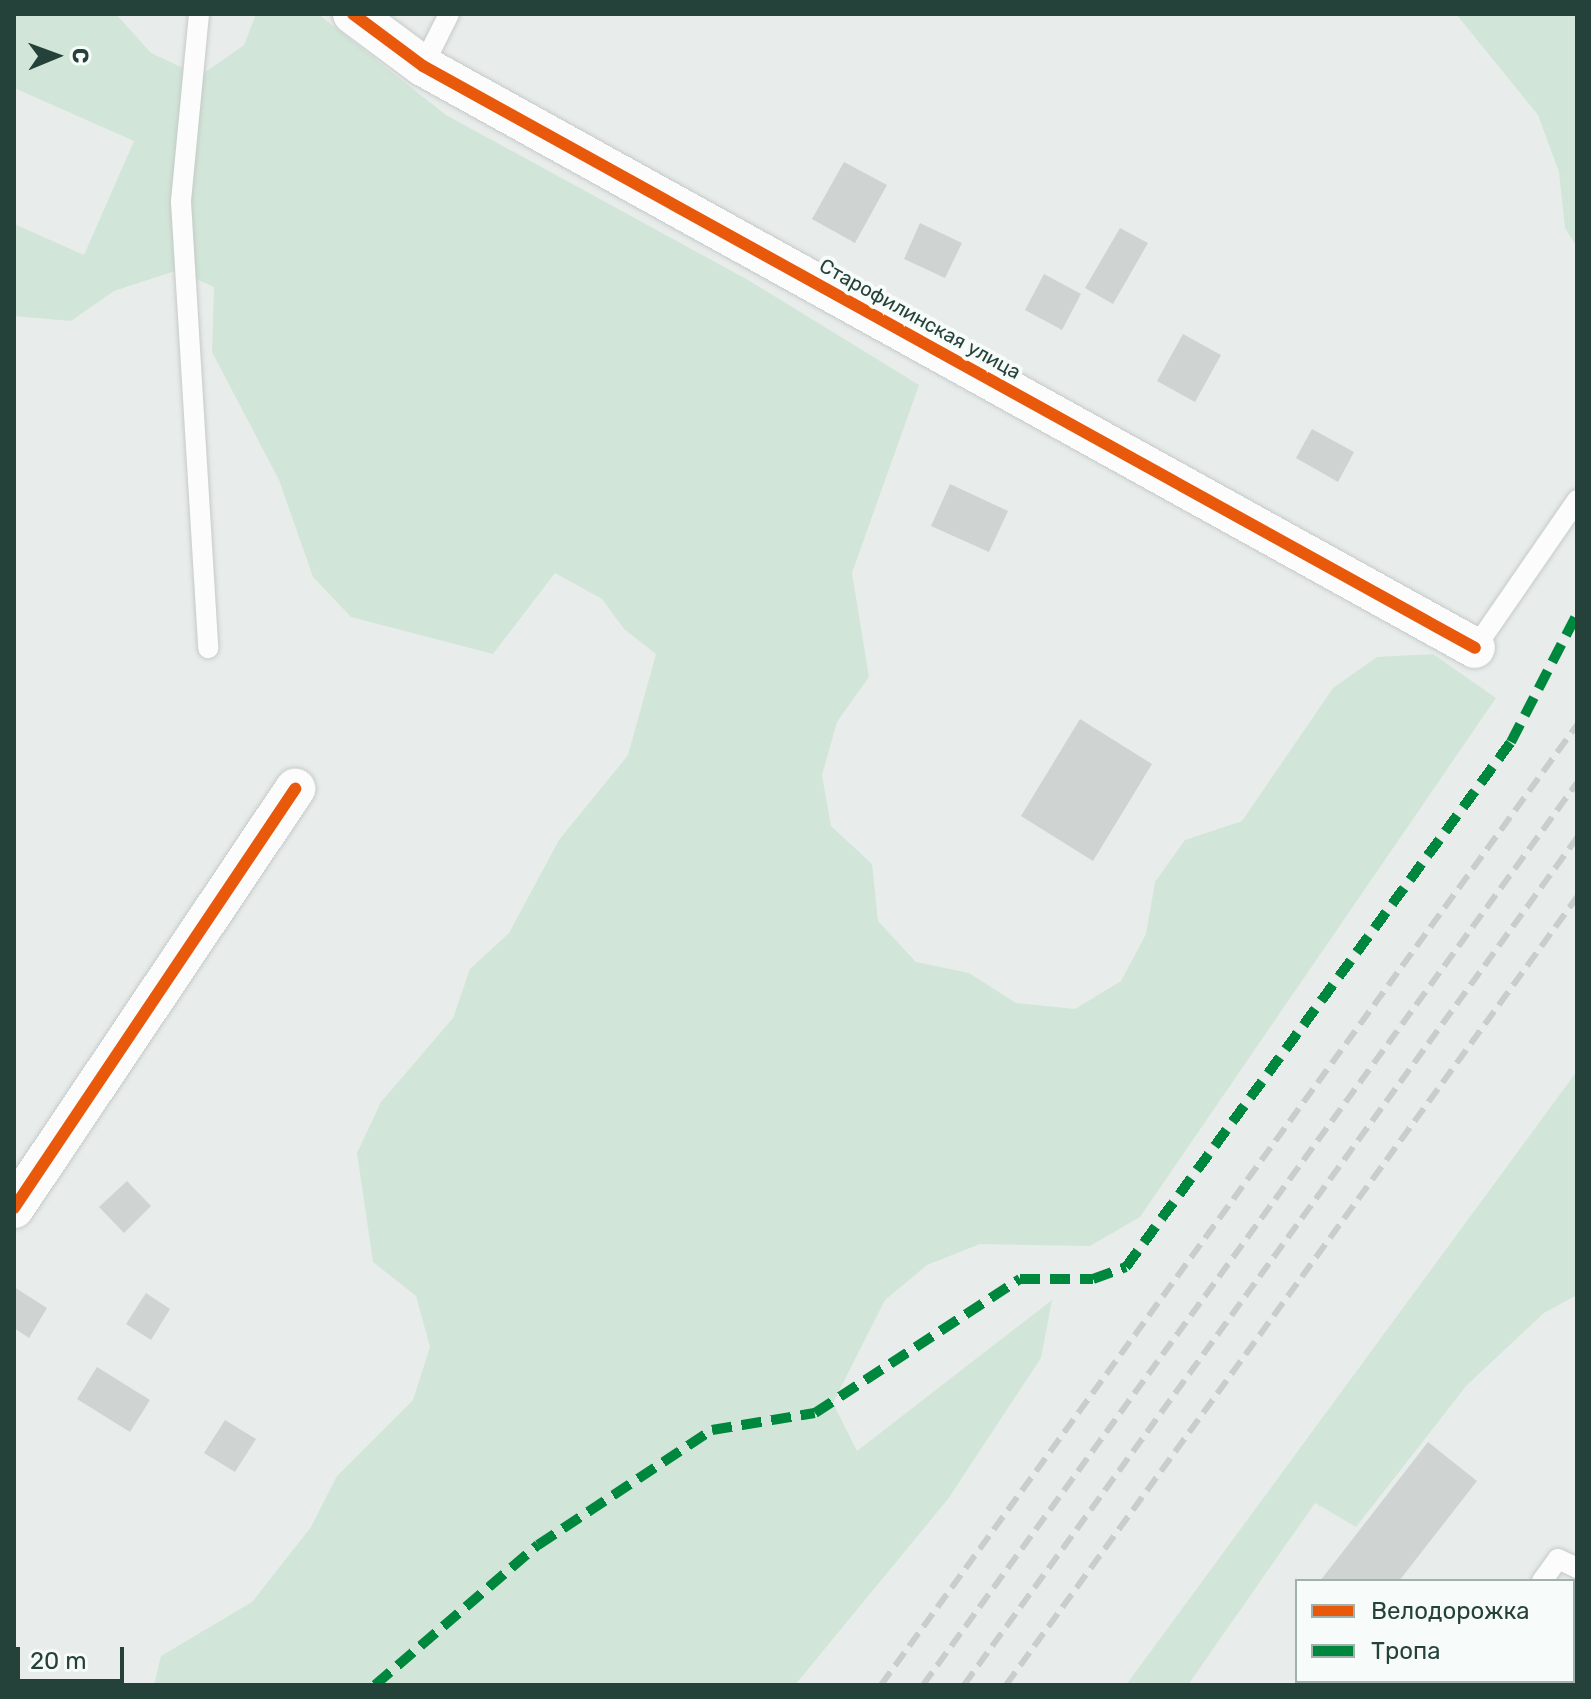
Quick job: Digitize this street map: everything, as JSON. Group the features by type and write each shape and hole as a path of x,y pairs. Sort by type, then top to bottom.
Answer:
{"street":[{"name":"Старофилинская улица","path":"353,14 423,66 1475,648"},
{"path":"14,1208 295,789"}],"lane":[{"path":"199,14 181,202 208,648"},
{"path":"423,66 449,14"},
{"path":"1475,648 1577,500"},
{"path":"1543,1579 1558,1559 1577,1568"}],"green space":[{"path":"14,14 116,14 151,53 200,76 244,45 256,14 318,14 446,115 748,280 919,385 852,573 869,677 837,722 822,775 831,826 872,864 878,921 916,962 969,973 1016,1003 1075,1009 1121,981 1146,934 1155,882 1185,840 1242,821 1333,688 1377,657 1433,654 1496,698 1140,1217 1090,1246 980,1244 927,1265 885,1300 833,1403 857,1451 1052,1300 1041,1358 948,1499 795,1685 154,1685 161,1656 252,1602 311,1527 337,1476 413,1400 430,1347 416,1296 373,1262 357,1153 381,1102 453,1018 470,969 509,933 559,840 628,755 656,654 624,629 602,599 555,573 493,654 351,617 313,577 279,480 212,352 214,287 178,270 114,291 71,321 14,316 14,224 84,255 134,141 14,88"},
{"path":"1456,14 1577,14 1577,247 1565,228 1559,172 1538,115"},
{"path":"1577,1071 1577,1295 1544,1313 1467,1385 1356,1527 1315,1503 1188,1685 1126,1685"}],"building":[{"path":"844,162 887,185 855,243 812,219"},
{"path":"920,223 962,243 945,278 904,259"},
{"path":"1120,228 1148,243 1113,304 1085,288"},
{"path":"1044,274 1081,294 1062,330 1025,310"},
{"path":"1183,334 1221,355 1195,402 1157,381"},
{"path":"1312,429 1354,452 1338,482 1296,458"},
{"path":"950,484 1008,511 989,552 931,526"},
{"path":"1080,719 1152,764 1093,861 1021,816"},
{"path":"127,1181 151,1206 124,1233 99,1207"},
{"path":"14,1287 47,1308 29,1338 14,1328"},
{"path":"146,1293 170,1309 151,1340 126,1324"},
{"path":"97,1367 150,1400 130,1432 77,1399"},
{"path":"225,1420 256,1439 235,1472 204,1453"},
{"path":"1428,1442 1477,1481 1401,1579 1322,1579"}],"railway":[{"path":"881,1685 1577,725"},
{"path":"923,1685 1577,783"},
{"path":"964,1685 1577,838"},
{"path":"1006,1685 1577,897"}],"marked path":[{"path":"375,1685 538,1545 712,1430 815,1413 1020,1279 1093,1279 1126,1267 1511,742 1576,616"}],"cycle path":[{"path":"353,14 423,66 1475,648"},
{"path":"14,1208 295,789"}]}
